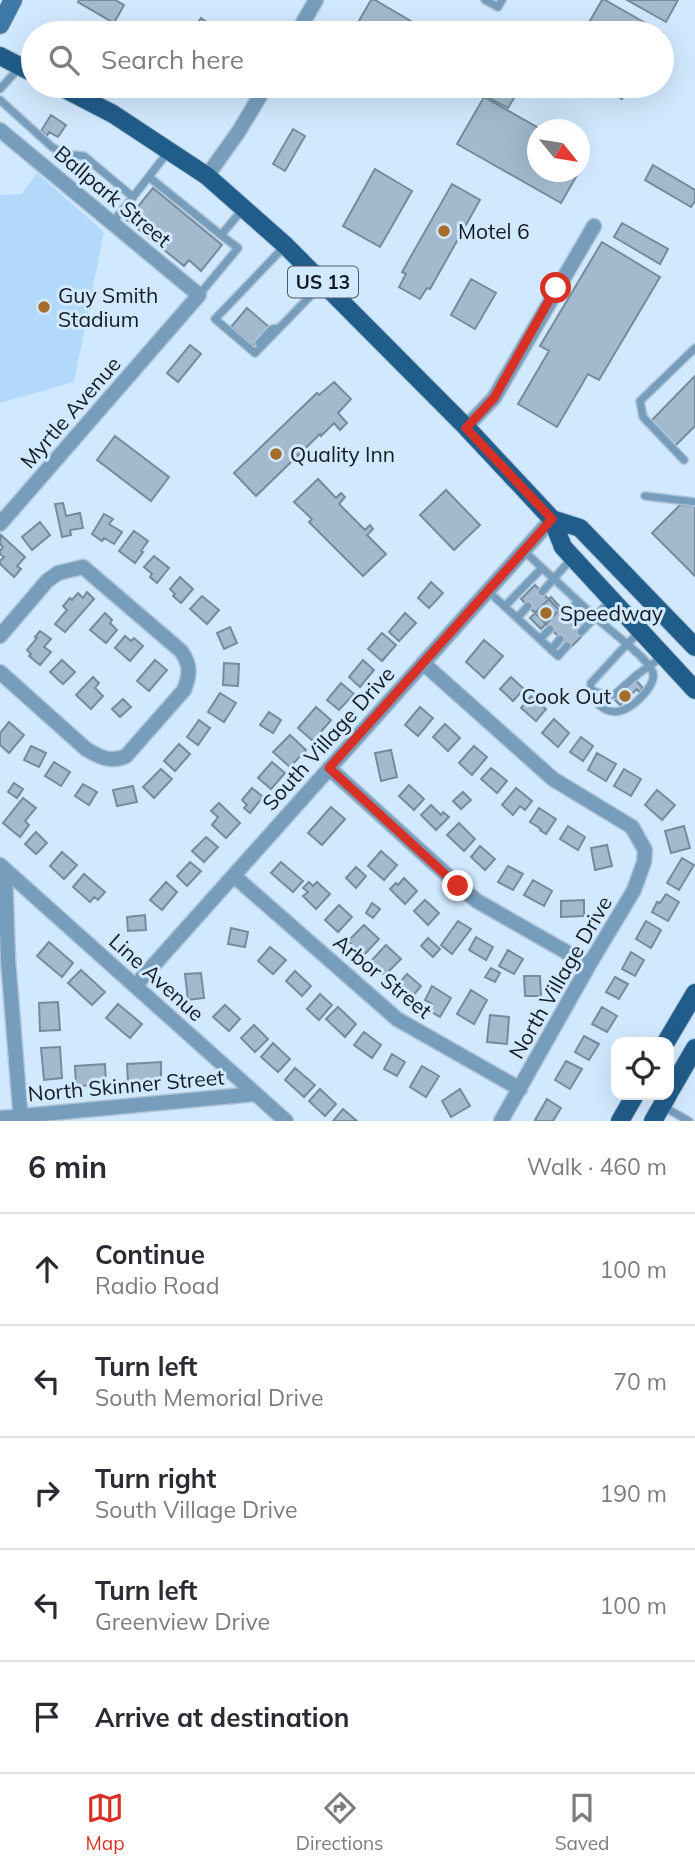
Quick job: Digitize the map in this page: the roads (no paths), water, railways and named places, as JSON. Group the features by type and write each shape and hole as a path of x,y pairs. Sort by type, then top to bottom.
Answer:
{"main road":[{"path":"0,25 13,0"},
{"path":"0,56 21,67"},
{"name":"US 13","path":"82,98 113,114 207,176 285,245 552,519 563,547 640,631 656,661 695,690"},
{"name":"US 13","path":"552,519 580,528 695,647"},
{"path":"669,1037 695,993"},
{"path":"663,1104 695,1048"},
{"path":"620,1121 632,1100"}],"street":[{"path":"304,21 316,0"},
{"path":"207,176 259,98"},
{"name":"Ballpark Street","path":"0,130 199,295"},
{"path":"466,428 494,398 594,226"},
{"name":"Myrtle Avenue","path":"0,524 199,295"},
{"name":"South Village Drive","path":"135,986 552,519"},
{"path":"0,636 47,581 58,573 83,567 181,651 190,667 184,690 126,755 118,760 97,756 86,749 0,673"},
{"name":"North Village Drive","path":"423,663 553,779 632,827 645,850 645,862 634,890 501,1121"},
{"path":"329,768 477,901 589,965"},
{"path":"3,867 4,960 21,1119"},
{"name":"Line Avenue","path":"3,867 286,1121"},
{"name":"Arbor Street","path":"234,876 397,1019 520,1089"},
{"name":"North Skinner Street","path":"0,1118 21,1119 255,1094"}],"lane":[{"path":"485,0 498,7 502,0"},
{"path":"0,89 21,74"},
{"path":"0,100 51,147 65,154 84,156 133,197"},
{"path":"113,223 168,152"},
{"path":"149,177 237,248 199,295"},
{"path":"222,235 244,209"},
{"path":"285,245 215,319 255,353 324,283"},
{"path":"684,460 643,417 640,401 695,348"},
{"path":"645,496 695,502"},
{"path":"524,551 626,644 656,661"},
{"path":"542,592 573,558"},
{"path":"505,606 542,568"},
{"path":"488,590 558,656 567,646"},
{"path":"581,632 611,599"},
{"path":"564,615 578,602"},
{"path":"517,618 528,606"},
{"path":"574,625 588,610"},
{"path":"540,639 550,629"},
{"path":"640,631 595,677 590,690 593,698 598,704 612,711 624,710 649,689 656,661"},
{"path":"551,650 560,639"},
{"path":"590,690 610,697 656,661"},
{"path":"663,1104 689,1121"}],"place":[{"name":"Motel 6","path":"444,231"},
{"name":"Guy Smith Stadium","path":"44,307"},
{"name":"Quality Inn","path":"276,454"},
{"name":"Speedway","path":"546,613"},
{"name":"Cook Out","path":"625,696"}]}
